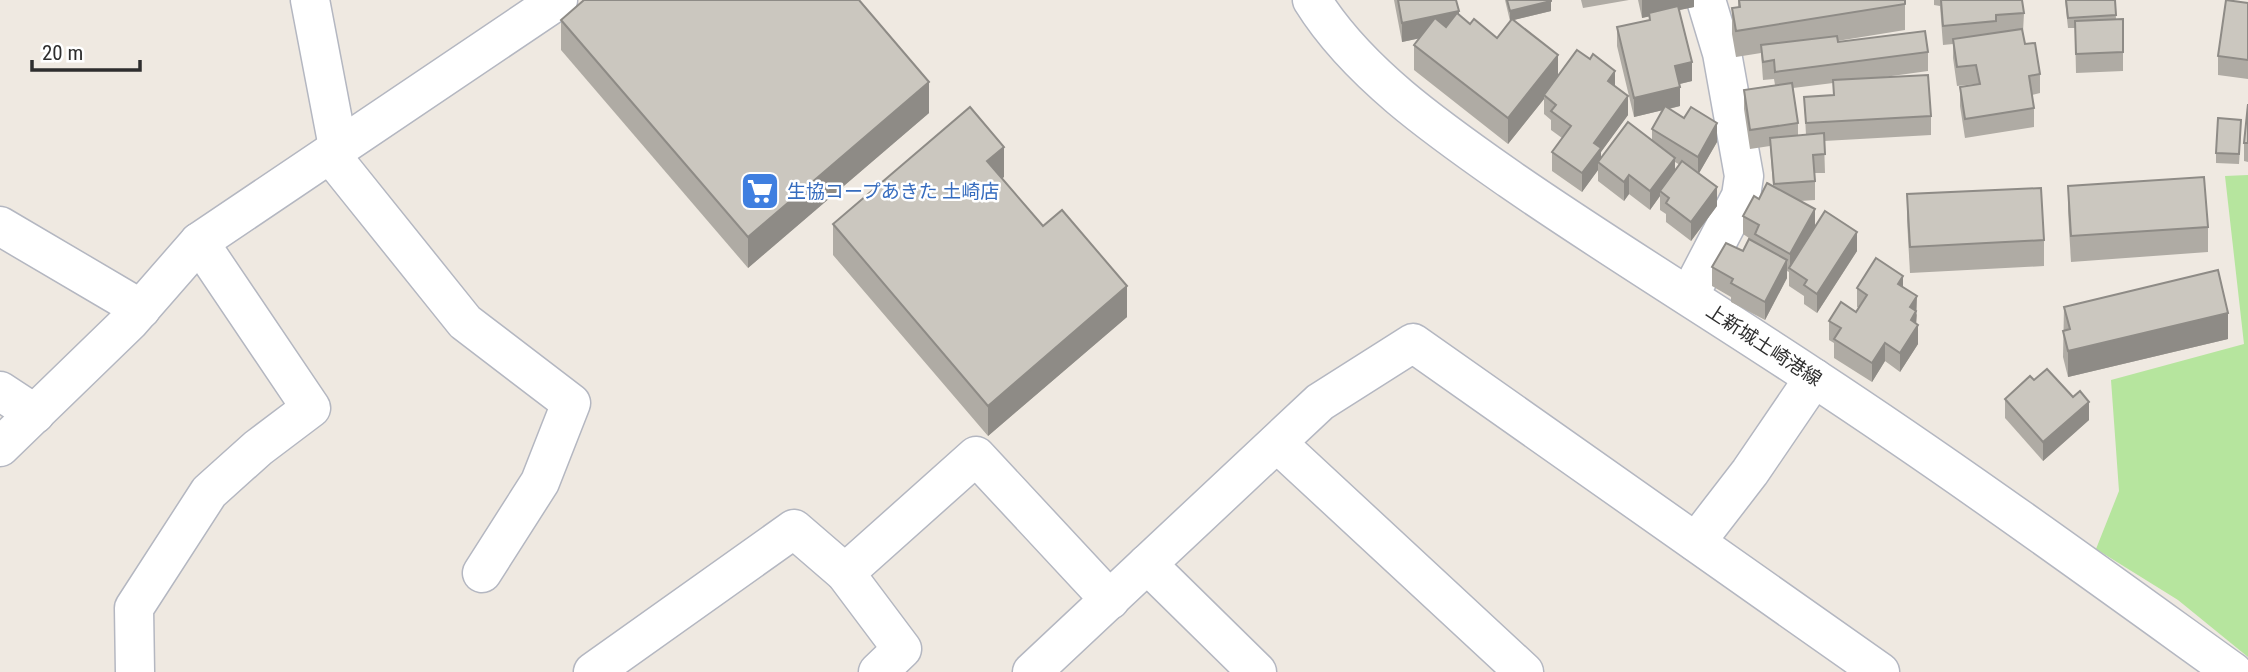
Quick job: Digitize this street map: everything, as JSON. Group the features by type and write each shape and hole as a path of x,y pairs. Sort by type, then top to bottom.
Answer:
{"street":[{"path":"310,0 334,150 465,322 571,402 540,482 482,573"},
{"path":"0,447 141,309 199,242 558,0"},
{"name":"上新城土崎港線","path":"1312,0 1335,33 1423,118 1609,248 1689,296 1977,487 2233,672"},
{"path":"1689,296 1741,196 1744,176 1722,53 1706,0"},
{"path":"0,226 141,309"},
{"path":"135,672 134,608 209,492 258,448 310,408 199,242"},
{"path":"1032,672 1320,402 1413,342 1880,672"},
{"path":"1696,542 1750,472 1814,378"},
{"path":"0,391 35,414"},
{"path":"1277,443 1524,672"},
{"path":"845,573 976,456 1110,600"},
{"path":"593,672 794,529 845,573 902,649 878,672"},
{"path":"1147,564 1257,672"}],"green space":[{"path":"2248,175 2248,657 2178,600 2096,549 2119,491 2111,380 2244,344 2225,176"}],"building":[{"name":"生協コープあきた 土崎店","path":"584,0 859,0 929,82 748,237 561,20"},
{"path":"1398,0 1456,0 1459,11 1402,23"},
{"path":"1507,0 1551,0 1551,1 1510,11"},
{"path":"1739,0 1905,0 1905,4 1736,31 1732,8 1740,7"},
{"path":"1941,0 2022,0 2024,13 1996,15 1996,21 1943,26"},
{"path":"2066,0 2115,0 2116,15 2068,18"},
{"path":"2226,0 2248,3 2248,60 2218,56"},
{"path":"1678,6 1692,62 1675,66 1680,87 1634,98 1617,27 1650,20 1649,13"},
{"path":"1457,13 1470,24 1474,19 1497,38 1512,19 1558,55 1508,118 1414,45 1435,18 1446,27"},
{"path":"2123,19 2123,52 2076,54 2075,21"},
{"path":"2022,29 2025,44 2035,43 2040,74 2029,76 2034,108 1965,119 1960,87 1980,84 1976,65 1957,67 1953,39"},
{"path":"1925,31 1928,52 1775,72 1774,60 1763,62 1761,45 1837,36 1838,42"},
{"path":"1577,50 1590,59 1593,54 1615,71 1608,81 1628,96 1594,143 1601,148 1582,173 1552,152 1571,126 1551,111 1556,105 1544,95"},
{"path":"1928,75 1931,116 1806,123 1804,97 1834,95 1833,80"},
{"path":"1792,83 1798,123 1750,130 1744,90"},
{"path":"2248,104 2248,143 2244,143"},
{"path":"1665,106 1684,118 1691,107 1717,123 1698,157 1652,129"},
{"path":"970,107 1004,147 987,161 1043,226 1062,210 1127,286 988,406 833,224"},
{"path":"2218,118 2241,120 2239,154 2216,153"},
{"path":"1628,122 1675,158 1650,191 1629,175 1624,182 1598,162"},
{"path":"1824,133 1825,154 1813,155 1815,181 1774,184 1770,138"},
{"path":"1682,161 1717,187 1691,222 1666,203 1669,198 1660,191"},
{"path":"2204,177 2208,227 2071,236 2068,186"},
{"path":"1767,183 1815,209 1790,254 1755,234 1759,225 1743,216 1754,196 1759,199"},
{"path":"2041,188 2044,240 1910,247 1907,194"},
{"path":"1825,211 1857,232 1817,294 1804,285 1807,280 1789,268"},
{"path":"1749,239 1787,260 1765,302 1731,283 1733,279 1712,267 1726,243 1743,251"},
{"path":"1876,258 1903,276 1898,284 1917,296 1910,307 1916,311 1911,320 1918,325 1900,353 1885,343 1872,363 1834,339 1841,328 1829,321 1841,302 1856,312 1867,295 1857,288"},
{"path":"2218,270 2228,313 2068,351 2063,331 2070,329 2064,307"},
{"path":"2047,369 2073,397 2080,391 2089,402 2043,442 2005,399 2030,376 2034,380"}],"place":[{"name":"生協コープあきた 土崎店","path":"760,191"}]}
